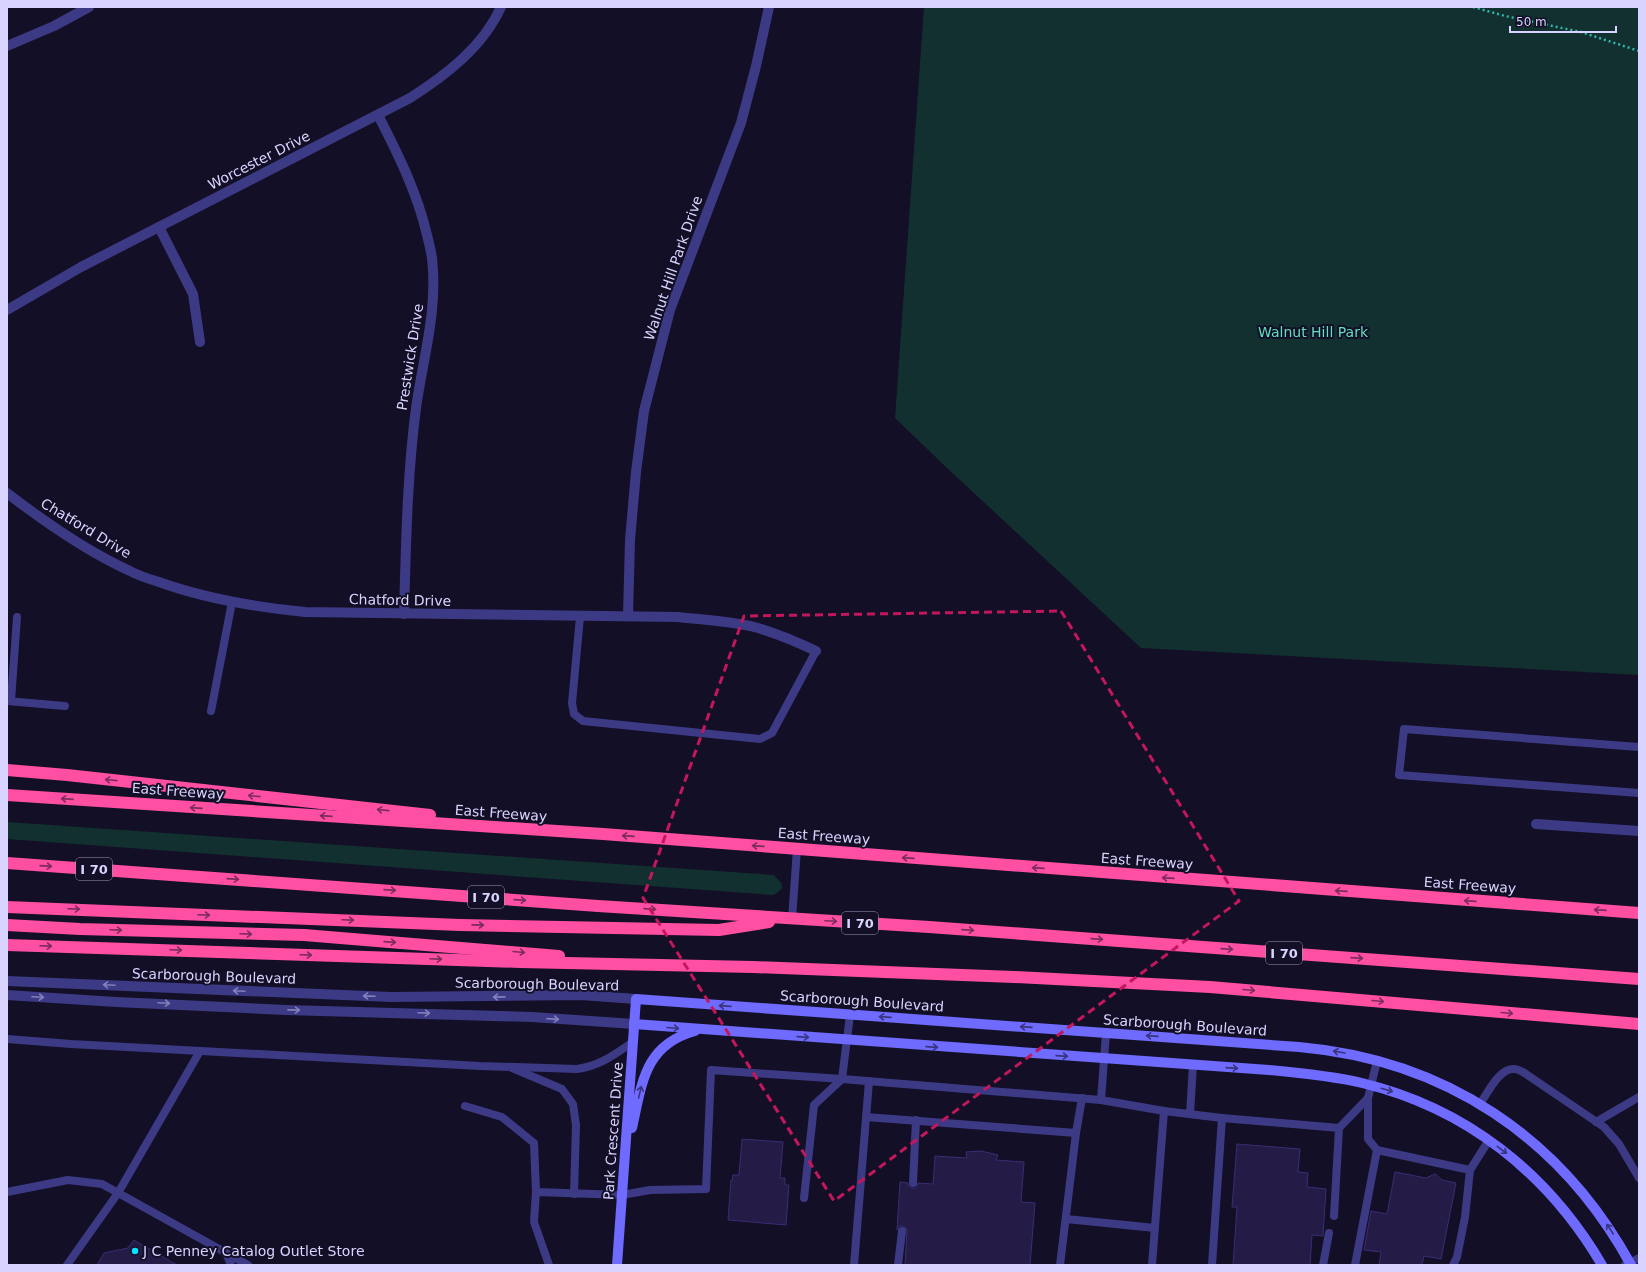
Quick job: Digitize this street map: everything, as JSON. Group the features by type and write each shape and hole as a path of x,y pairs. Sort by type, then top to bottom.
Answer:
{"highway":[{"path":"7,770 75,776 603,834"},
{"name":"East Freeway","path":"7,794 603,834 1639,913"},
{"name":"I 70","path":"7,863 792,919 937,927 1639,979"},
{"path":"7,906 460,925 719,930 792,919"},
{"path":"7,925 80,929 304,935 691,966"},
{"path":"7,945 520,962 753,967 1210,986 1639,1024"}],"street":[{"path":"7,46 54,26 89,7"},
{"name":"Worcester Drive","path":"7,310 81,266 410,98 433,83 457,64 480,40 497,17 501,7"},
{"name":"Walnut Hill Park Drive","path":"628,616 631,533 636,472 644,410 670,310 741,123 756,66 769,7"},
{"name":"Prestwick Drive","path":"378,115 398,153 412,185 424,220 432,258 434,295 430,333 416,406 409,472 404,614"},
{"path":"159,227 192,294 200,342"},
{"name":"Chatford Drive","path":"7,494 40,519 83,546 131,572 172,587 232,602 263,608 305,612 580,617 678,617 717,621 757,628 788,638 816,651"},
{"path":"1536,824 1639,831"},
{"name":"Scarborough Boulevard","path":"7,981 391,997 581,995 1316,1048 1377,1060 1431,1079 1480,1104 1524,1134 1564,1171 1604,1219 1632,1263"},
{"name":"Scarborough Boulevard","path":"7,995 250,1008 532,1017 1193,1065 1310,1074 1330,1077 1371,1085 1409,1098 1468,1126 1489,1140 1522,1166 1548,1191 1578,1227 1602,1265"},
{"name":"Park Crescent Drive","path":"618,1265 636,999"},
{"path":"625,1157 643,1080 648,1068 659,1052 673,1041 688,1033 703,1030"}],"lane":[{"path":"211,710 232,602"},
{"path":"17,617 9,701 65,706"},
{"path":"580,617 572,703 574,714 583,721 760,739 772,733 816,651"},
{"path":"1639,747 1404,729 1399,775 1639,793"},
{"path":"792,919 796,849"},
{"path":"804,1198 814,1105 842,1079 850,1015"},
{"path":"1101,1100 1106,1033"},
{"path":"7,1039 71,1044 480,1066 577,1069 589,1067 606,1060 633,1042"},
{"path":"67,1265 118,1192 200,1051"},
{"path":"1377,1060 1368,1098 1368,1139 1377,1150 1470,1170"},
{"path":"1190,1114 1193,1065"},
{"path":"508,1066 562,1089 573,1104 576,1125 574,1194"},
{"path":"1480,1104 1501,1073 1514,1069 1526,1074 1604,1128 1619,1144 1639,1178"},
{"path":"536,1192 622,1195 650,1190 706,1189 711,1070 1082,1098 1164,1111 1222,1118 1339,1128"},
{"path":"854,1265 869,1081"},
{"path":"1596,1122 1639,1097"},
{"path":"1060,1265 1076,1133 1082,1098"},
{"path":"1334,1216 1339,1128 1368,1098"},
{"path":"465,1106 502,1117 534,1143 536,1192 534,1222 549,1265"},
{"path":"1152,1265 1164,1111"},
{"path":"866,1117 1076,1133"},
{"path":"1212,1265 1214,1216 1222,1118"},
{"path":"913,1183 916,1120"},
{"path":"1453,1265 1457,1257 1465,1217 1470,1170 1489,1140"},
{"path":"1355,1265 1377,1150"},
{"path":"7,1192 68,1180 102,1184 248,1265"},
{"path":"1066,1219 1155,1228"},
{"path":"898,1265 902,1231"},
{"path":"1323,1265 1329,1233"},
{"path":"226,1253 231,1265"}],"path":[{"path":"1473,7 1505,16 1581,32 1639,51"}],"highlighted area":[{"path":"1061,611 1239,901 834,1201 643,898 744,616"}],"green space":[{"name":"Walnut Hill Park","path":"924,7 1639,7 1639,675 1141,648 948,469 895,418"},
{"path":"7,822 774,875 781,883 782,888 773,895 7,839"}],"building":[{"path":"742,1139 783,1142 780,1178 785,1178 785,1185 789,1185 786,1225 728,1220 731,1180 732,1181 733,1175 739,1175"},
{"path":"1237,1144 1300,1149 1298,1172 1308,1173 1307,1187 1326,1189 1323,1236 1312,1235 1310,1265 1233,1265 1237,1207 1232,1207"},
{"path":"981,1151 998,1155 996,1160 1024,1162 1021,1202 1035,1203 1030,1265 905,1265 907,1229 899,1226 897,1230 900,1182 908,1183 908,1186 912,1188 916,1188 918,1183 933,1184 935,1156 967,1158 966,1152"},
{"path":"1395,1172 1426,1178 1435,1174 1442,1180 1456,1183 1441,1259 1424,1256 1422,1265 1379,1265 1381,1252 1364,1250 1371,1211 1387,1214"},
{"name":"J C Penney Catalog Outlet Store","path":"134,1240 177,1265 97,1265 104,1253 128,1248"}],"place":[{"name":"J C Penney Catalog Outlet Store","path":"135,1251"}]}
